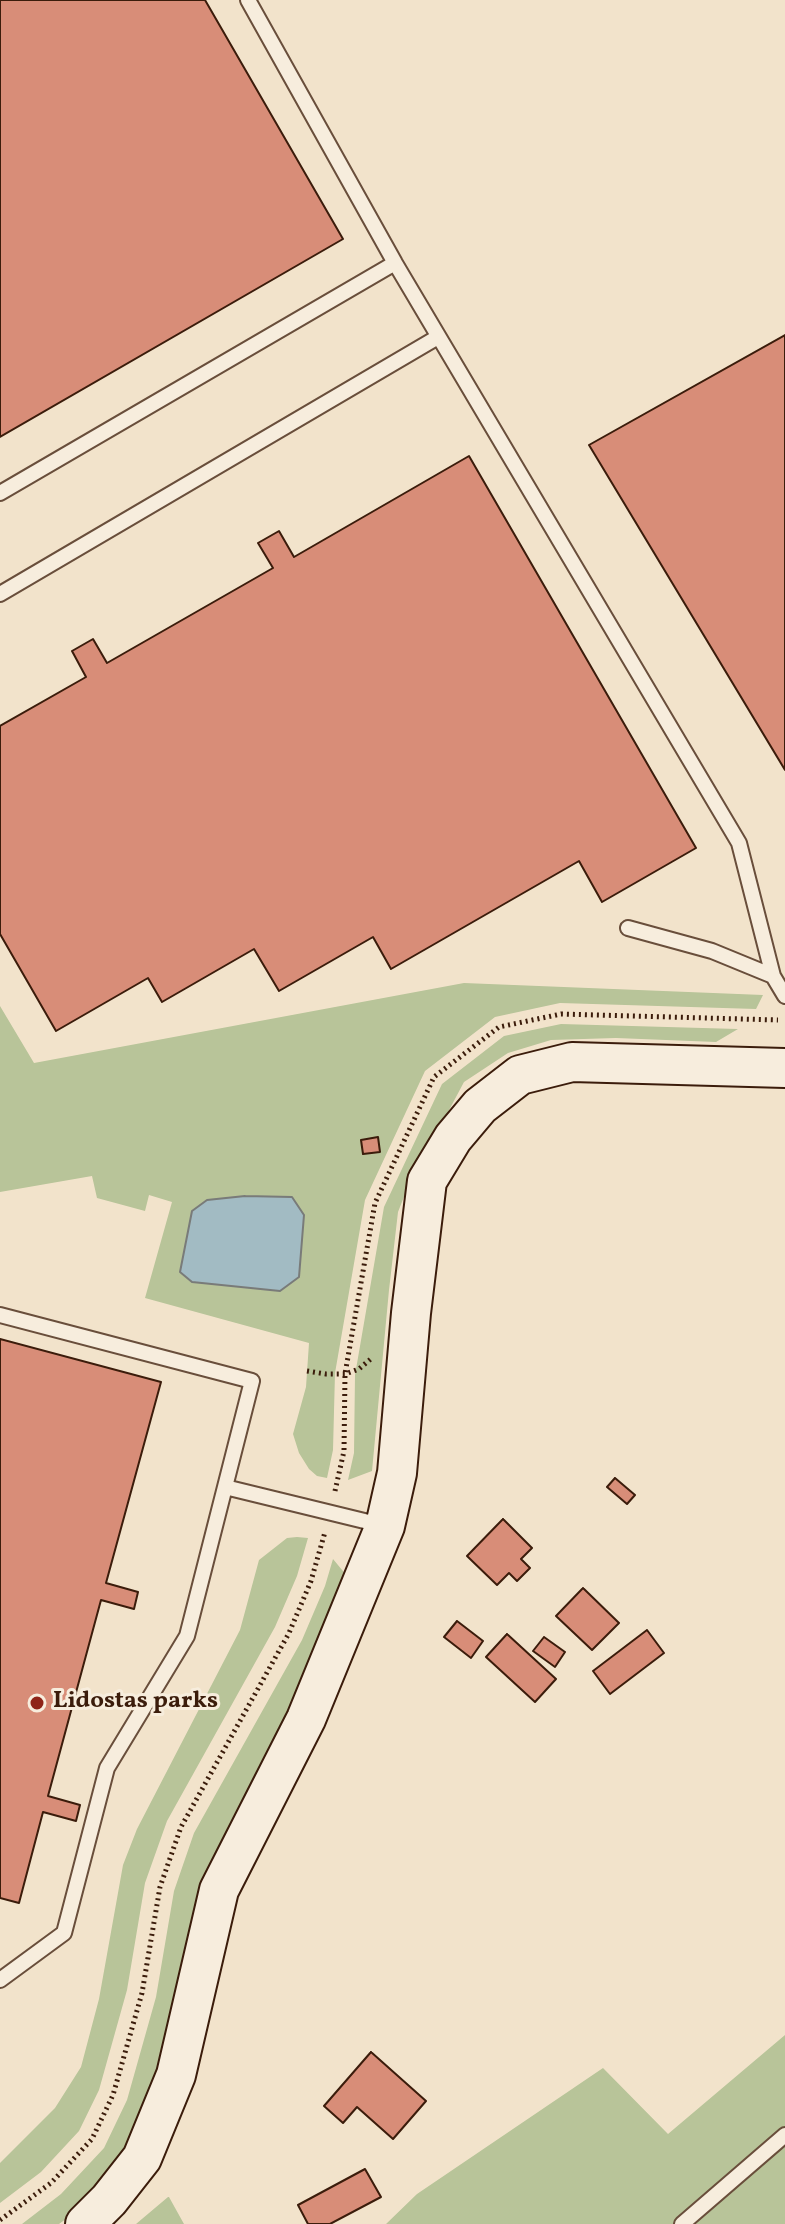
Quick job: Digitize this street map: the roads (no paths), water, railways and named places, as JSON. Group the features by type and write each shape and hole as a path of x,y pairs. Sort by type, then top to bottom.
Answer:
{"street":[{"path":"85,2224 109,2200 142,2158 176,2075 219,1890 306,1719 385,1526 397,1473 411,1313 427,1181 453,1138 480,1106 520,1075 572,1062 785,1068"}],"lane":[{"path":"248,0 438,337 739,843 773,976 785,996"},
{"path":"0,493 395,263"},
{"path":"0,594 438,337"},
{"path":"628,928 712,951 773,976"},
{"path":"0,1315 252,1381 187,1636 107,1768 64,1933 0,1980"},
{"path":"225,1487 385,1526"},
{"path":"682,2224 785,2135"}],"water":[{"path":"245,1196 292,1197 304,1215 299,1277 280,1291 192,1282 180,1272 192,1211 207,1200"}],"place":[{"name":"Lidostas parks","path":"37,1703"}]}
